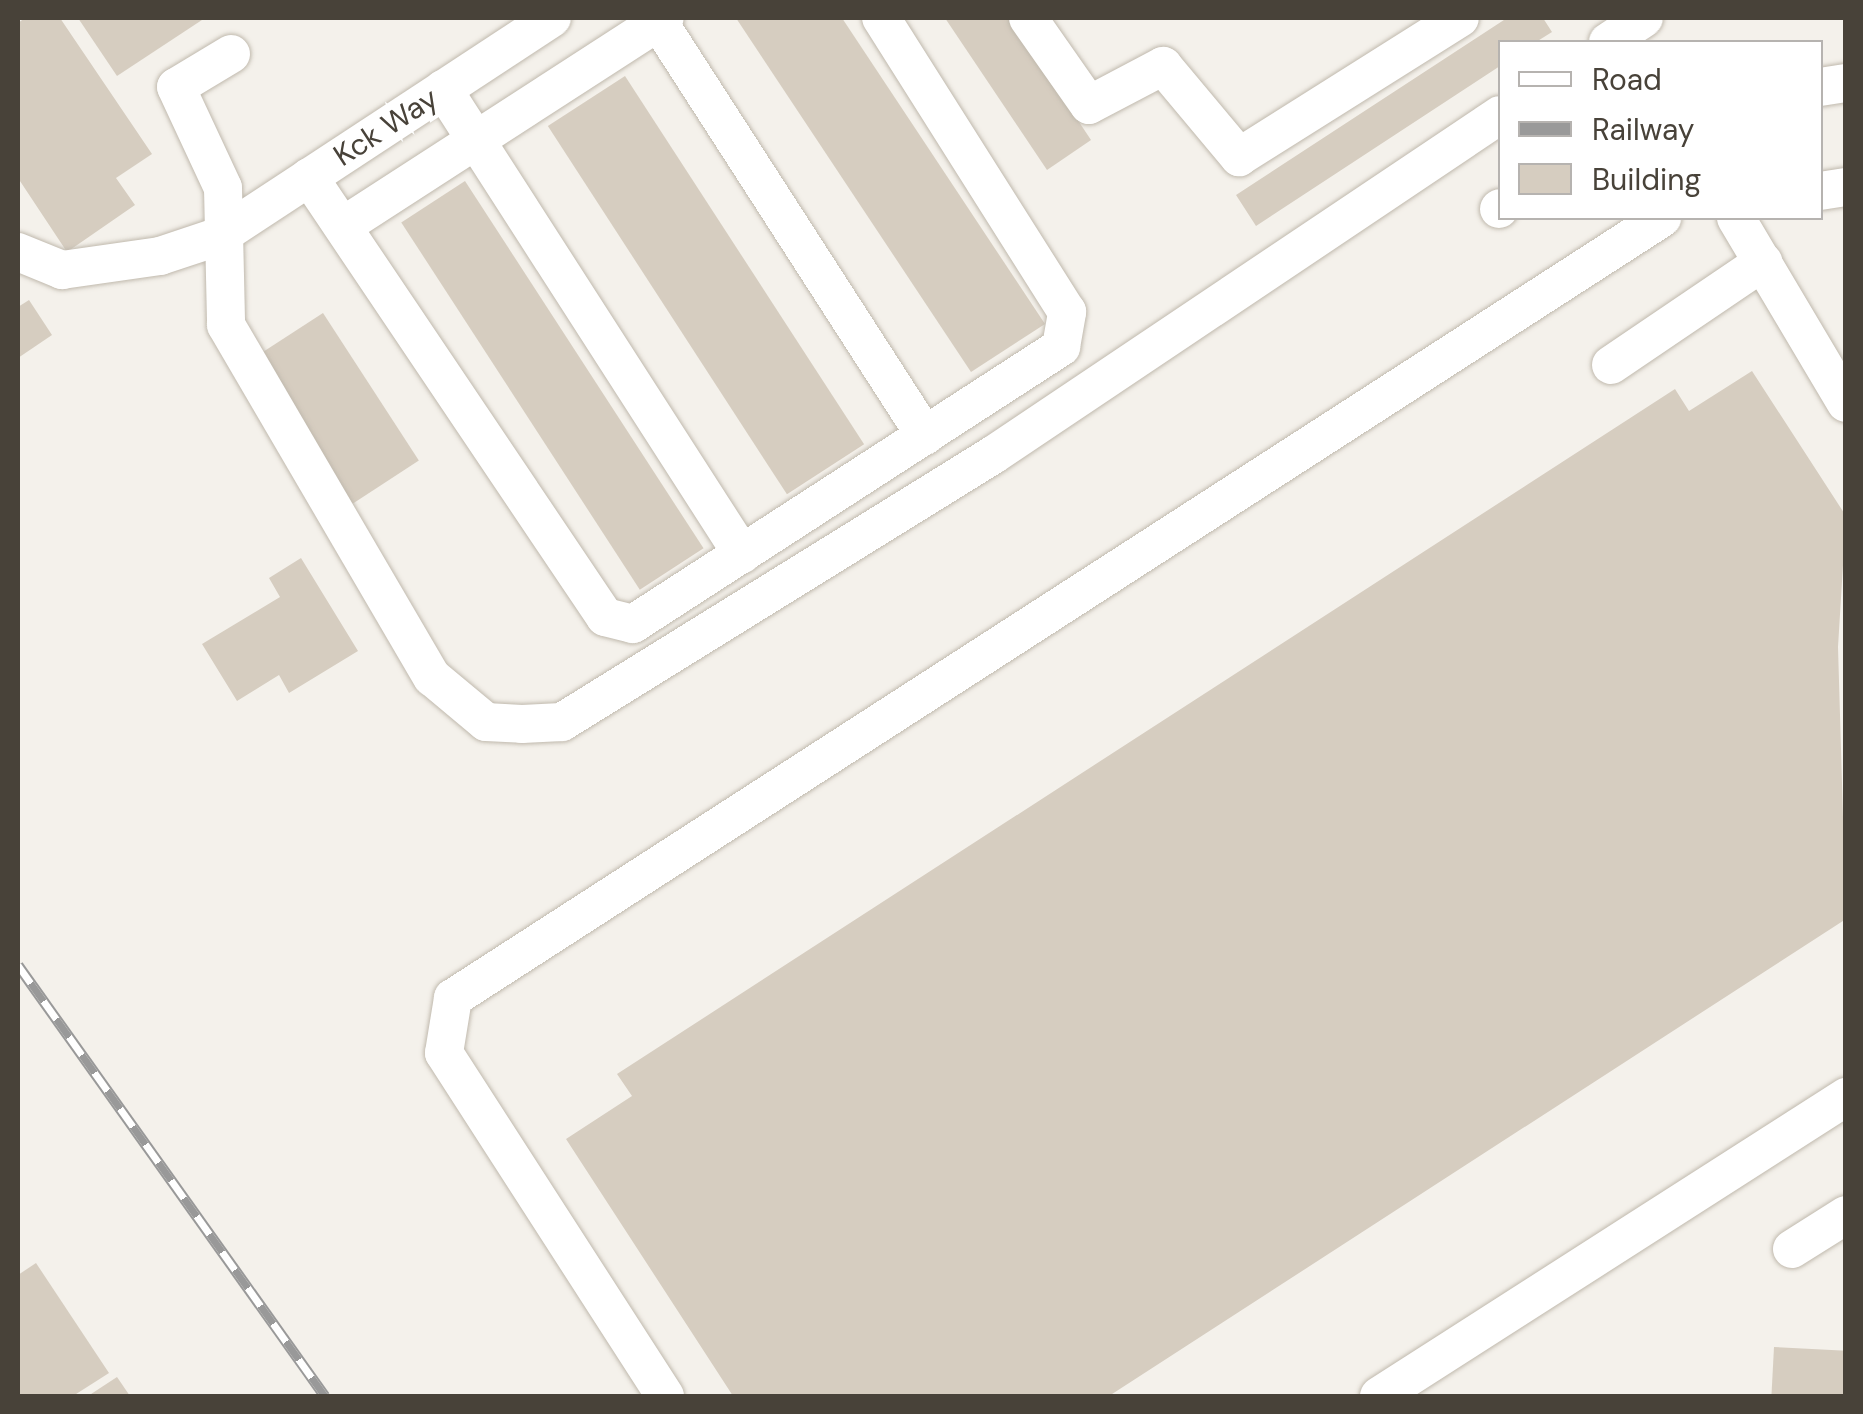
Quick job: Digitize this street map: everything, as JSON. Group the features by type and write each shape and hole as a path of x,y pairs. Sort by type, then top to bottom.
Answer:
{"street":[{"name":"Kck Way","path":"18,252 62,270 160,256 220,236 552,18"},
{"path":"310,177 605,618 633,624 1061,347 1068,312 881,18"},
{"path":"1028,18 1090,105 1163,66 1239,157 1460,18"},
{"path":"1611,40 1644,18"},
{"path":"342,226 660,19 924,436"},
{"path":"231,54 176,87 222,188 220,236 226,325 432,677 486,722 562,722 993,455 1498,116"},
{"path":"443,90 742,554"},
{"path":"666,1396 444,1052 453,998 1659,220"},
{"path":"1737,220 1846,403"},
{"path":"1611,365 1763,262"},
{"path":"1378,1396 1846,1098"},
{"path":"1792,1250 1846,1215"}],"building":[{"path":"25,18 60,18 152,154 116,178 135,205 67,252 18,178 18,23"},
{"path":"78,18 205,18 117,76"},
{"path":"736,18 842,18 1045,324 971,372"},
{"path":"945,18 1010,18 1091,140 1047,170"},
{"path":"1507,18 1543,18 1552,32 1539,40 1498,40 1498,67 1256,226 1236,195"},
{"path":"625,76 864,444 787,494 548,126"},
{"path":"465,181 704,548 640,590 401,222"},
{"path":"29,300 52,335 18,358 18,307"},
{"path":"323,313 419,461 353,504 257,356"},
{"path":"1752,371 1846,516 1838,647 1846,919 1109,1396 733,1396 566,1139 632,1096 617,1074 1675,389 1689,411"},
{"path":"301,558 358,651 289,693 279,675 237,701 202,644 280,597 269,578"},
{"path":"36,1263 109,1373 73,1396 18,1396 18,1275"},
{"path":"1774,1347 1846,1351 1844,1396 1771,1396"},
{"path":"117,1377 130,1396 88,1396"}],"railway":[{"path":"18,965 325,1396"}]}
